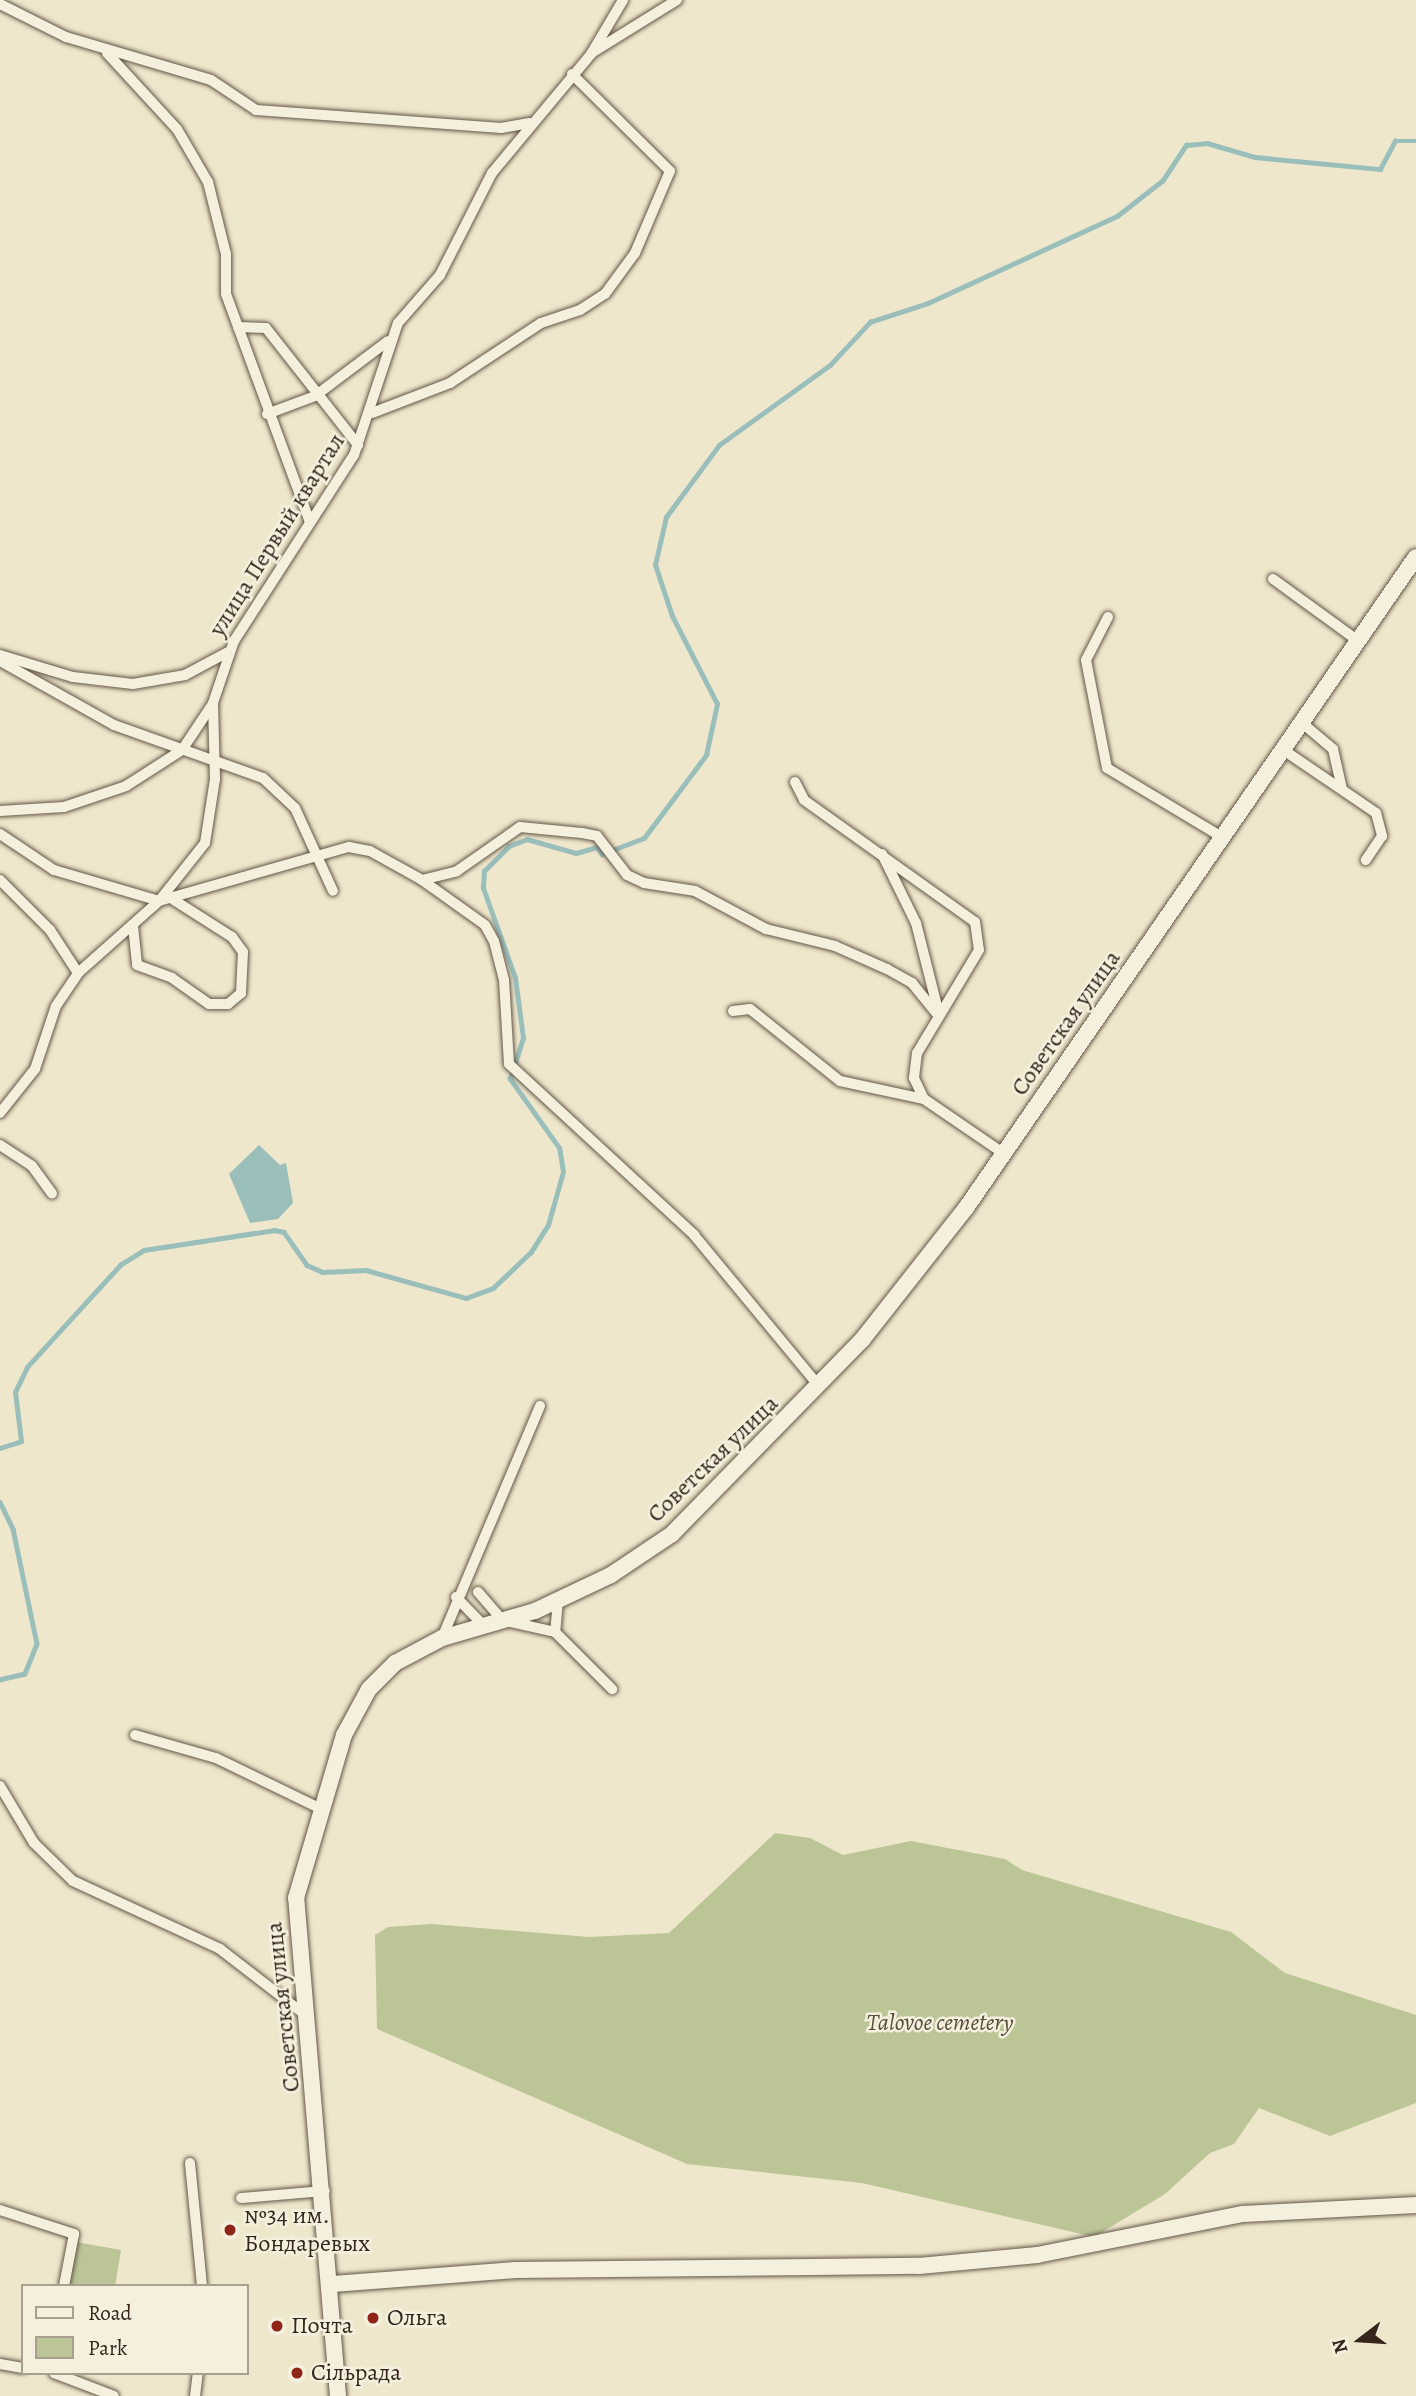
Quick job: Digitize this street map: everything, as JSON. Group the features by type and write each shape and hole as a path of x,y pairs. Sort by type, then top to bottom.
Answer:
{"main road":[{"name":"Советская улица","path":"338,2396 333,2284 304,2014 296,1898 344,1735 369,1689 395,1663 442,1638 558,1600 611,1575 672,1534 819,1386 903,1289 1003,1153 1416,557"},
{"path":"333,2284 515,2270 919,2266 1037,2255 1243,2214 1416,2206"}],"street":[{"name":"улица Первый квартал","path":"0,1112 35,1069 56,1006 78,973 159,901 205,843 216,763 213,702 230,650 358,445 372,413 388,341 440,275 492,173 530,123 591,54 623,0"},
{"name":"улица Первый квартал","path":"591,54 677,0"},
{"path":"0,4 102,49 211,80 256,110 501,128 530,123"},
{"path":"102,49 200,165 238,327 267,414 310,522"},
{"path":"372,413 450,383 541,324 580,310 605,294 635,253 670,171 572,74"},
{"path":"238,327 267,328 358,445"},
{"path":"267,414 318,394 388,341"},
{"path":"1273,579 1357,640"},
{"path":"1108,617 1086,660 1107,768 1222,837"},
{"path":"0,655 73,677 133,684 185,676 230,650"},
{"path":"0,661 73,706 216,763 264,778 295,808 319,855 333,891"},
{"path":"0,811 97,799 182,750 213,702"},
{"path":"1301,722 1333,749 1342,789"},
{"path":"1282,750 1342,789 1383,824 1366,860"},
{"path":"794,782 804,800 957,906 982,939 917,1054 914,1078 924,1099"},
{"path":"422,880 457,871 520,827 582,832 608,846 617,860 644,883 695,891 766,929 835,946 887,969 912,983 938,1015"},
{"path":"0,834 54,870 159,901 174,900 349,847 370,851 422,880 485,925 494,941 504,980 515,1066 695,1235 819,1386"},
{"path":"879,850 916,923 938,1015"},
{"path":"0,880 50,930 78,973"},
{"path":"134,926 137,965 172,978 209,1004 228,1004 241,993 243,952 232,937 174,900"},
{"path":"733,1011 750,1009 840,1081 924,1099 1003,1153"},
{"path":"0,1145 32,1166 52,1194"},
{"path":"442,1638 456,1597 540,1406"},
{"path":"478,1591 502,1620 555,1632 612,1689"},
{"path":"456,1597 484,1626"},
{"path":"555,1632 558,1600"},
{"path":"135,1735 216,1758 321,1809"},
{"path":"0,1786 34,1843 73,1881 220,1949 304,2014"},
{"path":"190,2163 202,2284"},
{"path":"241,2198 325,2191"},
{"path":"0,2210 74,2234 64,2284"},
{"path":"0,2364 21,2368"},
{"path":"62,2375 114,2396"},
{"path":"195,2396 198,2375"}],"green space":[{"name":"Talovoe cemetery","path":"775,1833 810,1838 843,1855 911,1841 1005,1859 1022,1870 1231,1932 1285,1973 1416,2015 1416,2103 1330,2136 1259,2108 1234,2144 1210,2153 1165,2194 1094,2237 862,2183 687,2164 377,2029 375,1935 388,1927 431,1924 589,1937 669,1933"},
{"path":"76,2242 121,2250 115,2284 68,2284"}],"water":[{"path":"259,1145 280,1165 286,1163 293,1203 278,1219 250,1223 229,1174"}],"waterway":[{"path":"0,1448 21,1441 15,1392 27,1367 120,1265 144,1250 274,1230 284,1232 307,1265 323,1272 366,1270 466,1298 493,1288 531,1252 548,1225 563,1172 559,1148 510,1079 523,1038 515,978 483,888 484,871 509,846 527,839 576,853 597,847 602,854 644,838 706,755 717,704 672,616 655,565 666,517 719,445 830,365 870,322 928,303 1117,216 1163,180 1186,145 1207,143 1255,157 1380,169 1395,141 1416,141"},
{"path":"0,1502 13,1529 37,1644 25,1674 0,1680"}],"place":[{"name":"№34 им. Бондаревых","path":"230,2230"},
{"name":"Ольга","path":"373,2318"},
{"name":"Почта","path":"277,2326"},
{"name":"Сільрада","path":"297,2373"}]}
